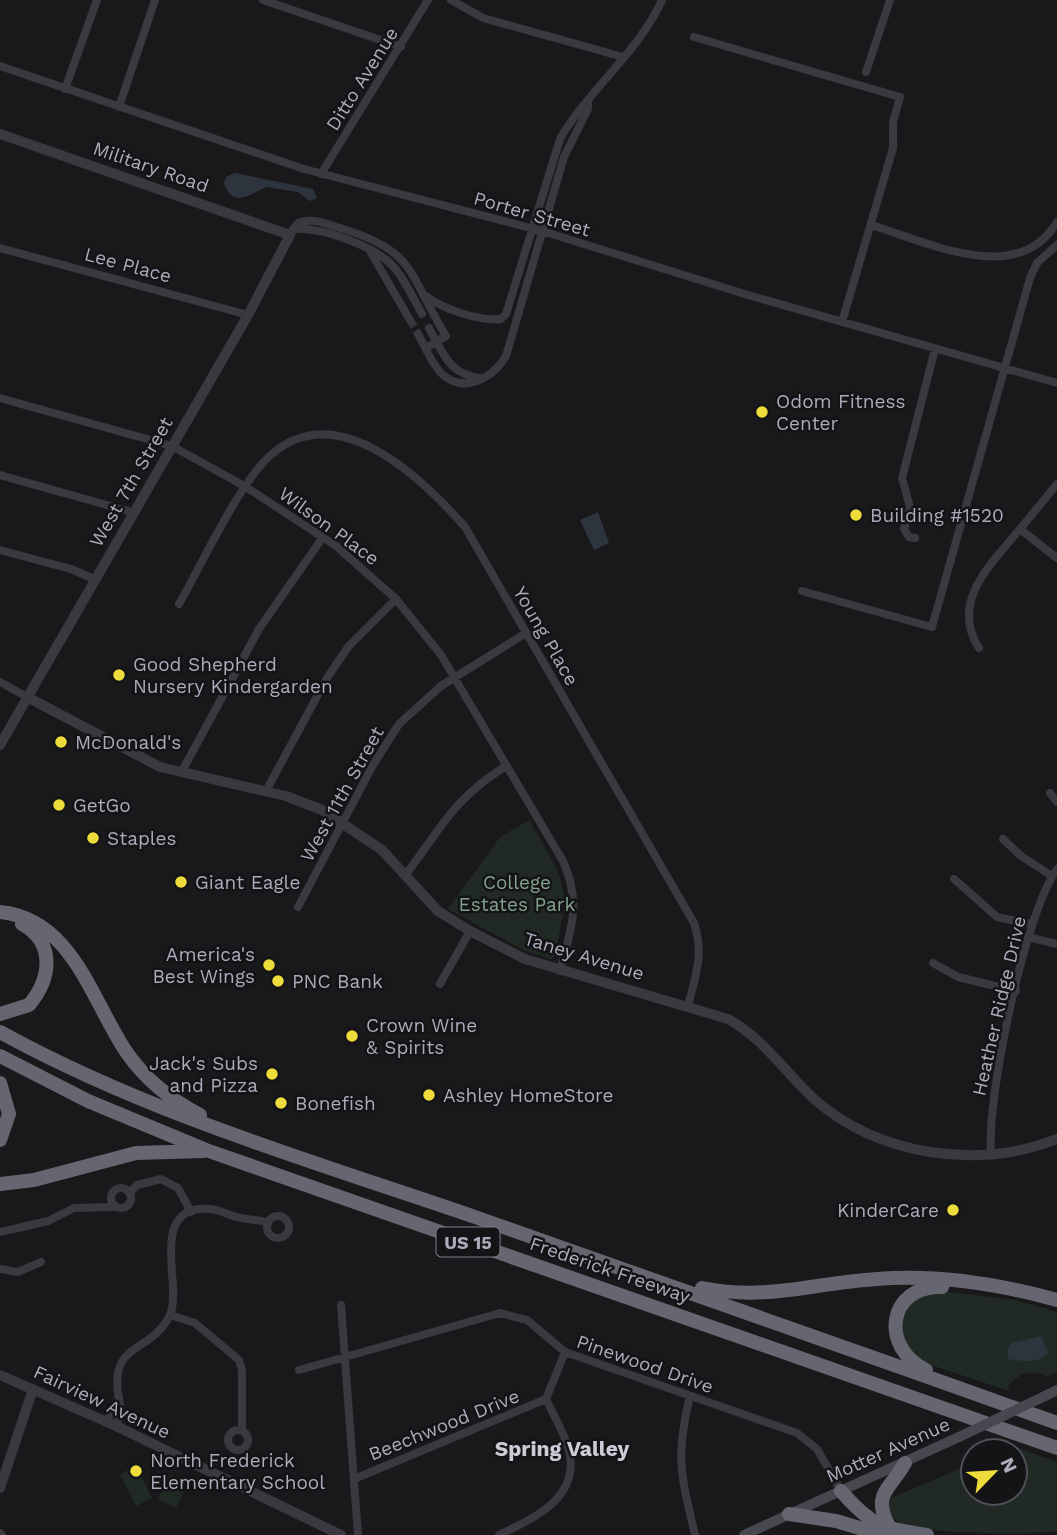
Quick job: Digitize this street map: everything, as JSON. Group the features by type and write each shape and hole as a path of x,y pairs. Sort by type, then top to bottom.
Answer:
{"highway":[{"path":"0,912 32,920 61,944 80,969 127,1053 165,1094 255,1142"},
{"path":"0,920 18,923 32,931 40,940 48,964 42,989 29,1005 0,1013"},
{"name":"Frederick Freeway","path":"0,1032 102,1082 255,1142 657,1280 1057,1423"},
{"name":"Frederick Freeway","path":"0,1056 88,1101 206,1150 1057,1448"},
{"path":"0,1083 9,1114 0,1140"},
{"path":"0,1184 34,1180 136,1153 190,1154 206,1150"},
{"path":"657,1280 719,1291 781,1293 857,1280 904,1277 994,1285 1057,1300"},
{"path":"964,1390 949,1379 914,1363 900,1348 895,1327 900,1307 906,1299 927,1287 939,1287 1011,1296 1057,1309"},
{"path":"1017,1434 1035,1447 1057,1457"},
{"path":"887,1532 880,1501 905,1463"},
{"path":"841,1491 844,1506 864,1529"},
{"path":"841,1491 860,1514 887,1532"},
{"path":"789,1514 864,1529 927,1535"}],"main road":[{"name":"Motter Avenue","path":"744,1535 905,1463 1057,1390"}],"street":[{"path":"65,89 97,0"},
{"path":"119,107 155,0"},
{"path":"263,0 401,47"},
{"name":"Ditto Avenue","path":"321,174 428,0"},
{"path":"451,0 483,18 623,57"},
{"path":"424,295 436,304 490,319 501,319 506,314 560,139 570,121 588,103 623,57 662,0"},
{"path":"866,72 890,0"},
{"path":"694,37 900,97 893,122 892,148 842,322"},
{"name":"Porter Street","path":"0,66 321,174 542,231 629,260 1057,383"},
{"path":"418,334 443,375 453,380 464,384 485,378 498,369 506,356 564,157 588,109 588,103"},
{"name":"Military Road","path":"0,134 292,232"},
{"path":"292,232 298,223 311,220 381,242 405,262 446,336 426,348"},
{"path":"871,225 993,258 1031,249 1052,231 1057,222"},
{"path":"292,232 320,231 363,247 396,269 422,314"},
{"name":"West 7th Street","path":"0,745 132,512 248,316 292,232"},
{"path":"802,591 932,627 1030,278 1037,263 1057,245"},
{"path":"363,247 372,255 411,320"},
{"name":"Lee Place","path":"0,248 248,316"},
{"path":"429,328 456,370 465,376 485,378"},
{"path":"915,538 909,537 904,529 910,507 902,478 935,349"},
{"name":"Wilson Place","path":"0,398 172,446 246,487 323,537 371,575 396,599 423,630 454,677 570,877 575,905 560,971"},
{"name":"Young Place","path":"179,604 246,487 270,455 298,439 328,434 371,448 415,475 456,517 694,923 700,963 688,1005"},
{"path":"0,475 132,512"},
{"path":"979,648 968,623 970,597 1057,484"},
{"path":"1020,529 1057,558"},
{"path":"181,773 259,629 323,537"},
{"path":"0,550 71,569 94,579"},
{"path":"266,791 327,678 348,648 396,599"},
{"name":"West 11th Street","path":"298,906 398,724 427,696 526,633"},
{"name":"Taney Avenue","path":"0,682 160,767 307,803 343,822 382,850 406,874 427,901 470,931 525,959 688,1005 743,1027 817,1101 861,1130 910,1148 952,1155 991,1154 1057,1139"},
{"path":"406,874 449,811 482,781 506,766"},
{"path":"1050,793 1057,802"},
{"path":"1003,839 1021,856 1055,872"},
{"name":"Heather Ridge Drive","path":"991,1154 990,1116 1028,937 1043,891 1055,872"},
{"path":"954,879 998,917 1031,924"},
{"path":"440,985 470,931"},
{"path":"1028,937 1057,944"},
{"path":"933,963 958,976 1016,991"},
{"path":"0,1232 48,1221 74,1208 128,1205 130,1193 137,1185 161,1179 178,1188 191,1212"},
{"path":"115,1206 111,1198 115,1189 125,1188 130,1193"},
{"path":"111,1424 118,1399 116,1372 120,1362 170,1315 173,1286 169,1239 178,1219 191,1212 214,1209 268,1223"},
{"path":"0,1269 18,1272 41,1262"},
{"path":"341,1305 358,1535"},
{"name":"Pinewood Drive","path":"299,1370 500,1313 527,1320 565,1352 808,1439 817,1449 841,1491"},
{"path":"170,1315 195,1324 239,1360 243,1370 242,1430"},
{"path":"499,1535 545,1512 567,1481 570,1454 546,1399 565,1352"},
{"name":"Fairview Avenue","path":"0,1375 111,1424 341,1535"},
{"path":"0,1488 33,1389"},
{"path":"690,1396 680,1435 679,1455 695,1535"},
{"name":"Beechwood Drive","path":"354,1479 546,1399"}],"green space":[{"name":"College Estates Park","path":"529,820 551,858 562,885 563,914 554,957 551,959 523,950 448,909 500,837"},
{"path":"934,1290 1016,1300 1057,1312 1057,1372 1046,1377 1042,1373 1022,1374 1008,1385 1009,1391 916,1360 907,1353 898,1319 906,1304"},
{"path":"1029,1452 1057,1462 1057,1531 954,1532 914,1527 893,1517 887,1502 959,1469 959,1507 1029,1507"},
{"path":"136,1466 152,1498 136,1506 120,1474"},
{"path":"170,1475 187,1484 176,1508 158,1499"}],"shaded area":[{"path":"235,173 313,189 317,198 310,201 298,192 267,187 238,198 232,196 224,183 226,177"},
{"path":"598,512 609,543 594,550 580,520"},
{"path":"1041,1336 1048,1353 1045,1356 1030,1361 1008,1359 1007,1350 1012,1343"}],"tunnel":[{"path":"410,320 418,334"}],"place":[{"name":"Odom Fitness Center","path":"762,412"},
{"name":"Building #1520","path":"856,515"},
{"name":"Good Shepherd Nursery Kindergarden","path":"119,675"},
{"name":"McDonald's","path":"61,742"},
{"name":"GetGo","path":"59,805"},
{"name":"Staples","path":"93,838"},
{"name":"Giant Eagle","path":"181,882"},
{"name":"America's Best Wings","path":"269,965"},
{"name":"PNC Bank","path":"278,981"},
{"name":"Crown Wine & Spirits","path":"352,1036"},
{"name":"Jack's Subs and Pizza","path":"272,1074"},
{"name":"Ashley HomeStore","path":"429,1095"},
{"name":"Bonefish","path":"281,1103"},
{"name":"KinderCare","path":"953,1210"},
{"name":"North Frederick Elementary School","path":"136,1471"}],"district":[{"name":"Spring Valley","path":"562,1448"}]}
